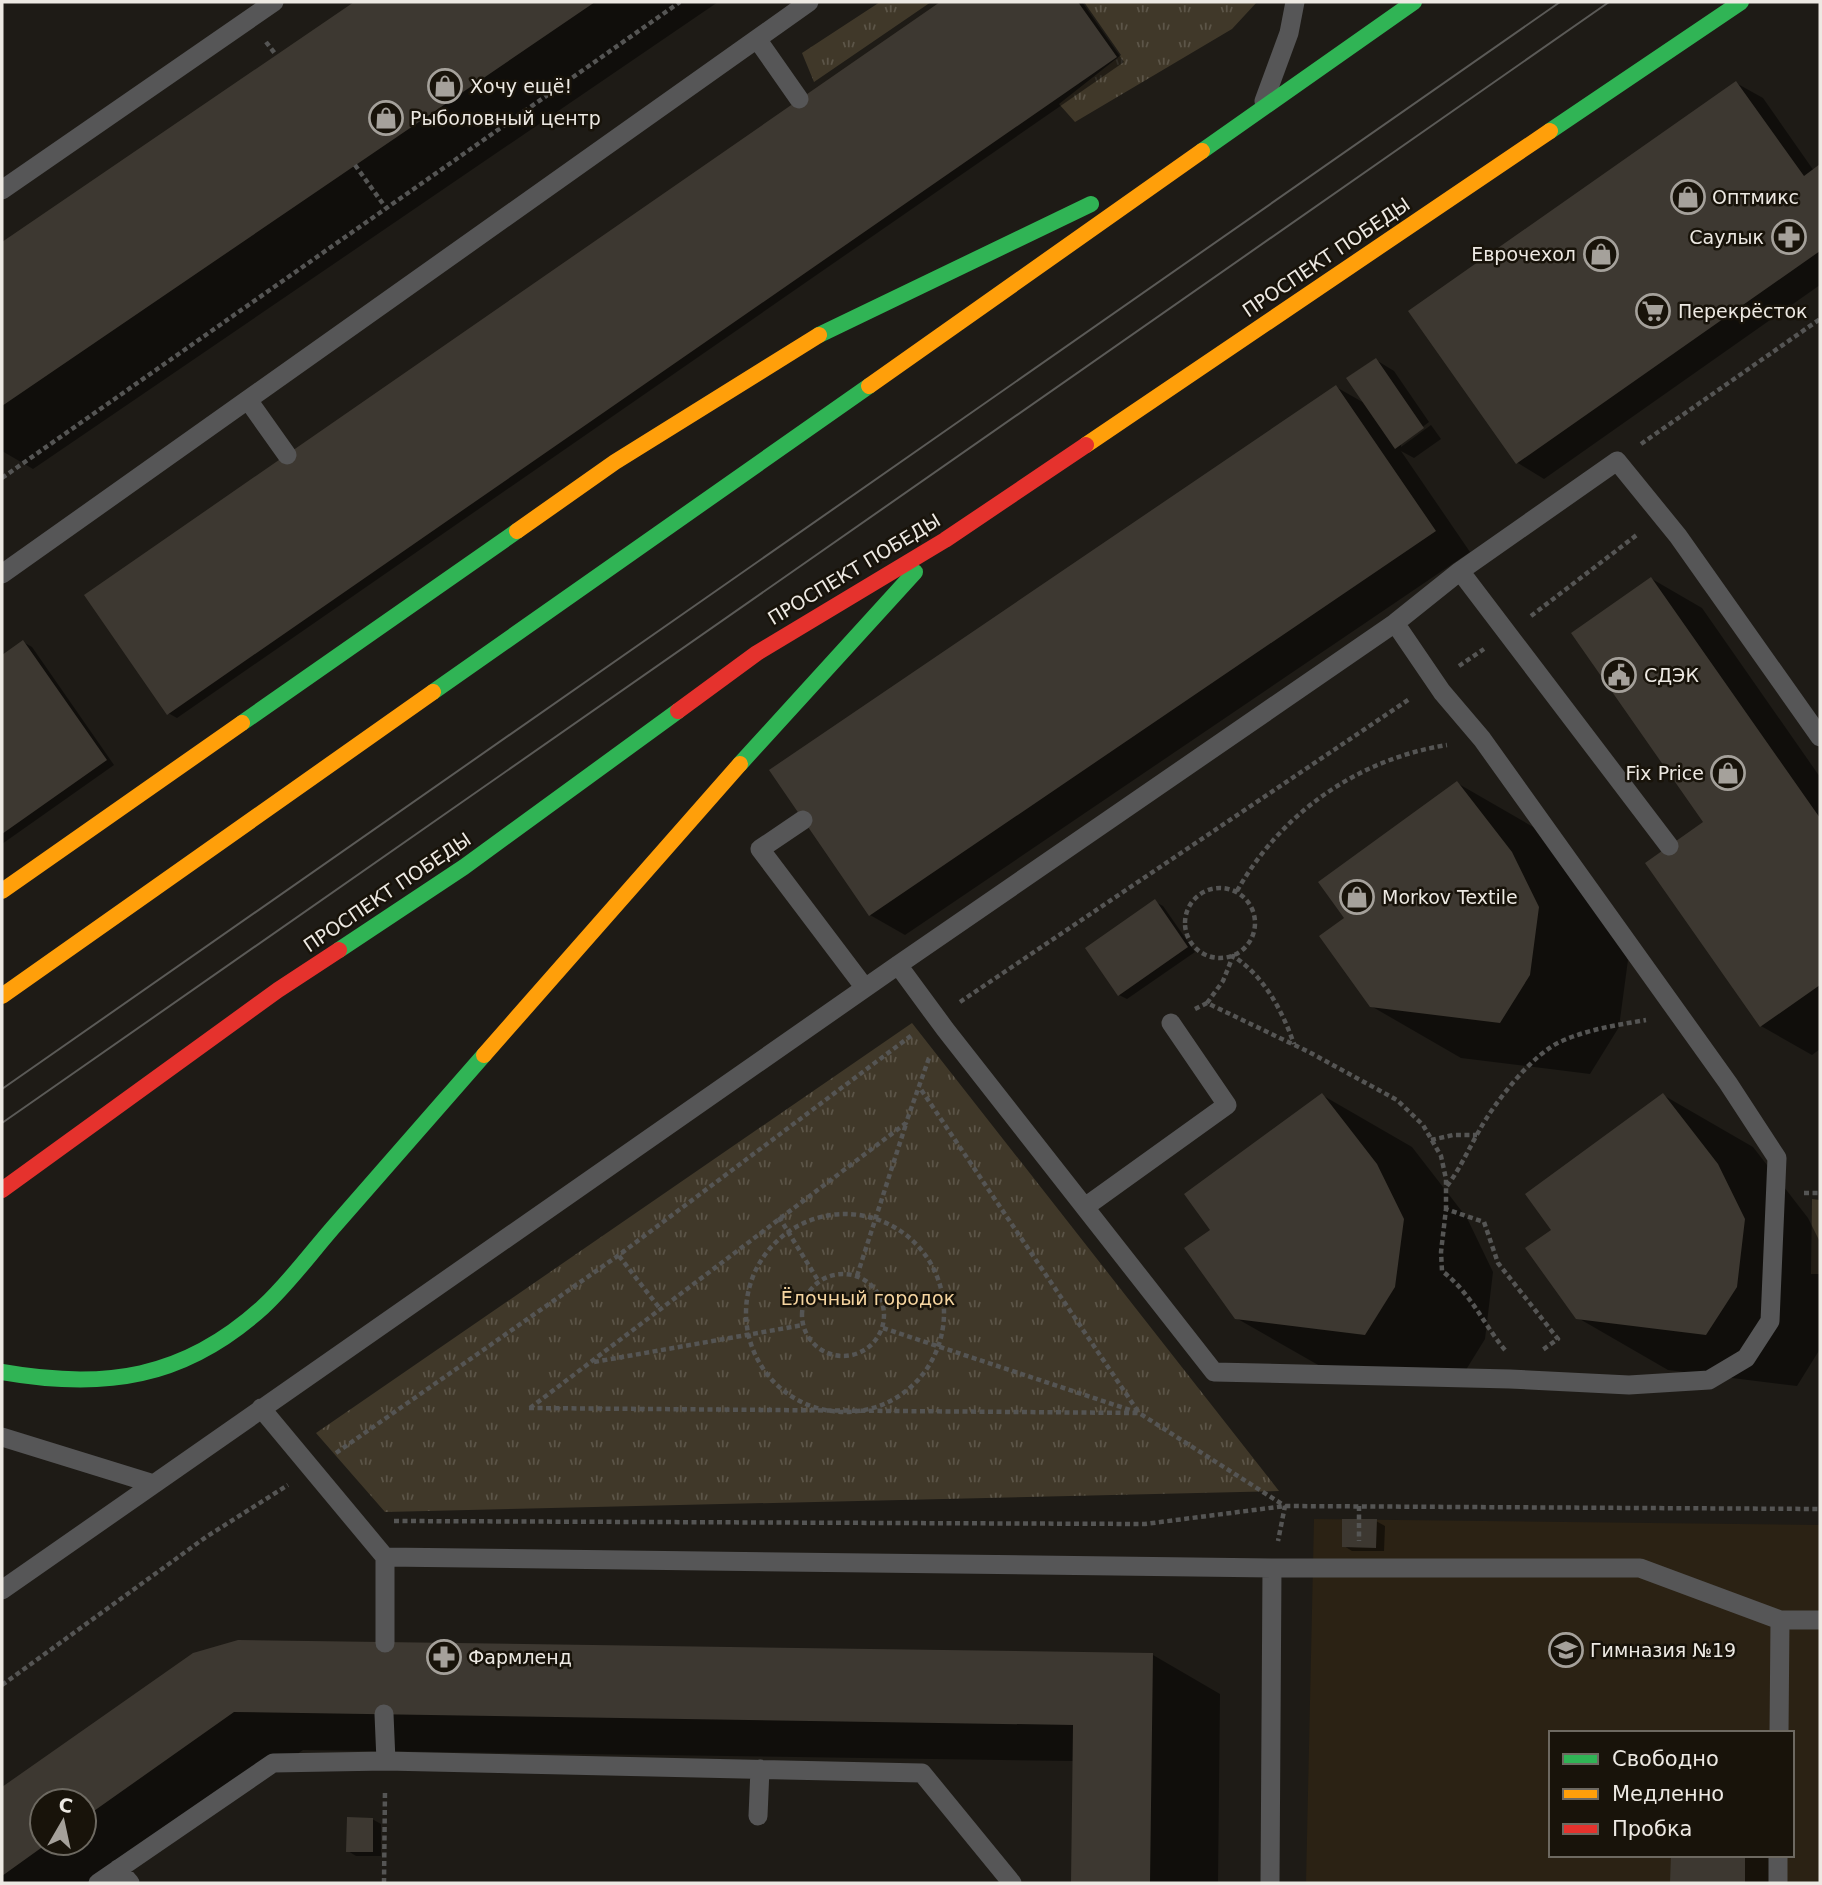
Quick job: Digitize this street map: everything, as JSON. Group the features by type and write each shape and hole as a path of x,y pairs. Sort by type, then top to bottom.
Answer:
{"main road":[{"path":"2,996 1191,156 1414,2"},
{"name":"ПРОСПЕКТ ПОБЕДЫ","path":"2,1190 278,990 464,867 757,653 945,540 1741,2"},
{"path":"2,891 615,462 816,336 1191,156"},
{"path":"2,1371 48,1381 104,1381 164,1370 208,1348 264,1306 679,831 945,540"}],"lane":[{"path":"2,190 274,2"},
{"path":"2,574 809,2"},
{"path":"1261,108 1289,33 1295,2"},
{"path":"757,39 799,99"},
{"path":"248,400 287,454"},
{"path":"2,1590 898,965 1395,623 1460,571 1617,461 1642,496 1678,536 1820,737"},
{"path":"1460,571 1669,846"},
{"path":"898,965 1214,1372 1510,1379 1629,1385 1709,1380 1746,1358 1770,1321 1777,1158 1482,739 1435,682 1395,623"},
{"path":"803,820 760,849 865,988"},
{"path":"1085,1207 1227,1105 1171,1023"},
{"path":"261,1408 385,1557 385,1643"},
{"path":"2,1437 154,1484"},
{"path":"385,1557 1272,1568 1640,1568 1780,1620 1820,1620"},
{"path":"1270,1883 1272,1568"},
{"path":"1779,1731 1780,1620"},
{"path":"384,1714 386,1762"},
{"path":"98,1883 124,1876 273,1763 386,1762 922,1773 1012,1883"},
{"path":"758,1816 760,1769"},
{"path":"1778,1857 1778,1883"}],"path":[{"path":"2,478 680,2"},
{"path":"355,165 386,208"},
{"path":"1617,461 1820,318"},
{"path":"2,1685 206,1537 312,1469 619,1255 913,1034 1507,633 1639,533 1642,496"},
{"path":"1237,891 1272,839 1313,800 1352,776 1437,746 1482,739"},
{"path":"1171,1023 1207,1003 1223,981 1233,956 1249,944 1256,925 1251,905 1237,891 1217,888 1199,895 1187,911 1186,931 1196,948 1204,953 1213,957 1233,956 1250,967 1284,1018 1294,1045"},
{"path":"1207,1003 1294,1045 1397,1100 1423,1125 1441,1156 1446,1187 1442,1271 1463,1287 1486,1327 1506,1351 1510,1379"},
{"path":"1446,1187 1461,1167 1477,1135 1527,1069 1559,1042 1599,1028 1652,1018"},
{"path":"913,1034 918,1042"},
{"path":"857,1276 929,1058 924,1050"},
{"path":"920,1088 1139,1413"},
{"path":"906,1123 529,1408 845,1413 1139,1413"},
{"path":"1431,1140 1453,1135 1477,1135"},
{"path":"1446,1209 1484,1222 1498,1263 1558,1339 1538,1353"},
{"path":"846,1214 875,1219 901,1231 916,1244 937,1275 945,1314 939,1347 928,1369 901,1396 865,1411 826,1411 790,1396 762,1368 748,1335 746,1313 753,1275 763,1258 787,1233 826,1216 846,1214"},
{"path":"779,1217 818,1282"},
{"path":"619,1255 661,1310"},
{"path":"841,1273 857,1276 871,1284 881,1297 885,1312 883,1328 868,1348 846,1356 822,1350 810,1340 803,1325 804,1301 818,1282 841,1273"},
{"path":"593,1362 803,1325"},
{"path":"883,1328 1139,1413 1285,1506"},
{"path":"1506,1351 1516,1352"},
{"path":"355,1521 1145,1524 1285,1506 1820,1509"},
{"path":"384,1883 386,1762"}],"shaded area":[{"name":"Гимназия №19","path":"1314,1519 1820,1525 1820,1883 1306,1883"}],"green space":[{"path":"880,2 931,2 814,82 802,53"},
{"path":"1084,2 1257,2 1232,29 1075,122 1059,104 1121,55"},
{"name":"Ёлочный городок","path":"912,1023 1279,1491 385,1512 316,1433"},
{"path":"1812,1199 1820,1200 1820,1274 1811,1274"}],"building":[{"path":"354,2 595,2 2,406 2,242"},
{"path":"940,2 1078,2 1117,57 167,715 84,595"},
{"path":"1736,81 1804,176 1820,164 1820,251 1516,464 1408,311"},
{"path":"1376,358 1424,428 1395,449 1346,378"},
{"path":"1336,385 1436,531 869,916 769,770"},
{"path":"1651,577 1820,818 1820,985 1760,1027 1645,863 1703,822 1571,633"},
{"path":"23,640 107,760 2,834 2,655"},
{"path":"1457,781 1512,852 1539,907 1530,975 1500,1023 1370,1007 1319,936 1344,918 1318,882"},
{"path":"1155,899 1188,947 1118,996 1085,948"},
{"path":"1322,1093 1377,1164 1404,1219 1395,1287 1365,1335 1235,1319 1184,1248 1210,1230 1184,1194"},
{"path":"1663,1093 1718,1164 1745,1219 1737,1287 1706,1335 1576,1319 1525,1248 1551,1230 1525,1194"},
{"path":"1342,1519 1377,1519 1376,1548 1342,1547"},
{"path":"238,1640 1153,1653 1150,1883 1071,1883 1073,1725 234,1712 98,1808 98,1787 28,1787 28,1857 2,1876 2,1787 193,1653"},
{"path":"347,1817 373,1818 373,1852 346,1852"},
{"path":"1671,1857 1745,1857 1745,1883 1670,1883"}],"tram line":[{"path":"2,1089 1560,2"},
{"path":"2,1123 1609,2"}],"traffic: fast":[{"path":"1202,151 1414,2"},
{"path":"1550,131 1741,2"},
{"path":"819,335 1091,204"},
{"path":"433,692 869,386"},
{"path":"242,723 517,531"},
{"path":"740,764 915,572"},
{"path":"339,950 464,867 678,711"},
{"path":"2,1372 75,1380 141,1373 173,1364 203,1350 233,1331 283,1287 484,1055"}],"traffic: slow":[{"path":"1086,445 1550,131"},
{"path":"869,386 1202,151"},
{"path":"517,531 615,462 819,335"},
{"path":"2,996 433,692"},
{"path":"2,891 242,723"},
{"path":"484,1055 740,764"}],"traffic: jam":[{"path":"678,711 757,653 945,540 1086,445"},
{"path":"2,1190 278,990 339,950"}],"place":[{"name":"Хочу ещё!","path":"445,86"},
{"name":"Рыболовный центр","path":"386,118"},
{"name":"Оптмикс","path":"1688,197"},
{"name":"Саулык","path":"1789,237"},
{"name":"Еврочехол","path":"1601,254"},
{"name":"Перекрёсток","path":"1653,311"},
{"name":"СДЭК","path":"1619,675"},
{"name":"Fix Price","path":"1728,773"},
{"name":"Morkov Textile","path":"1357,897"},
{"name":"Гимназия №19","path":"1566,1650"},
{"name":"Фармленд","path":"444,1657"}]}
